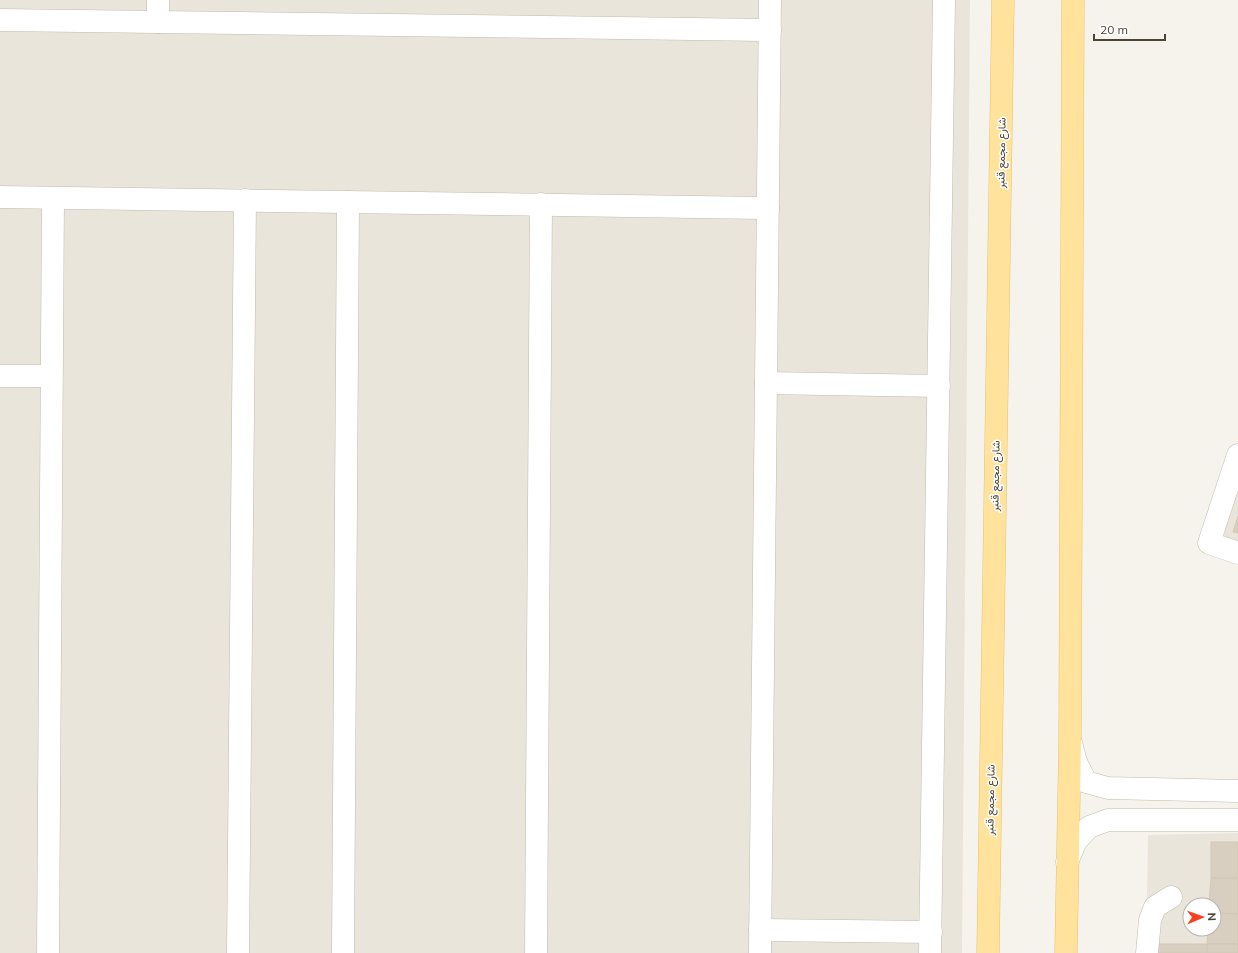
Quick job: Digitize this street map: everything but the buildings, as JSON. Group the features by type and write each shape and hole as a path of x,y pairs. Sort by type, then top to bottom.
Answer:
{"main road":[{"name":"شارع مجمع قنبر","path":"988,953 1003,0"},
{"path":"1066,953 1070,741 1073,0"}],"street":[{"path":"158,0 158,22"},
{"path":"760,953 770,0"},
{"path":"930,953 944,0"},
{"path":"0,20 770,30"},
{"path":"0,197 768,208"},
{"path":"48,953 52,198"},
{"path":"238,953 246,200"},
{"path":"343,953 348,202"},
{"path":"536,953 541,204"},
{"path":"0,376 51,376"},
{"path":"766,384 939,386"},
{"path":"1238,455 1209,543 1238,553"},
{"path":"1070,741 1076,762 1086,782 1108,788 1238,791"},
{"path":"1068,862 1076,841 1088,827 1108,820 1238,820"},
{"path":"1148,953 1150,920 1155,907 1171,897"},
{"path":"760,930 931,932"}],"shaded area":[{"path":"0,0 970,0 962,953 0,953"},
{"path":"1238,468 1238,546 1217,540"},
{"path":"1238,833 1238,953 1146,953 1148,835"}]}
